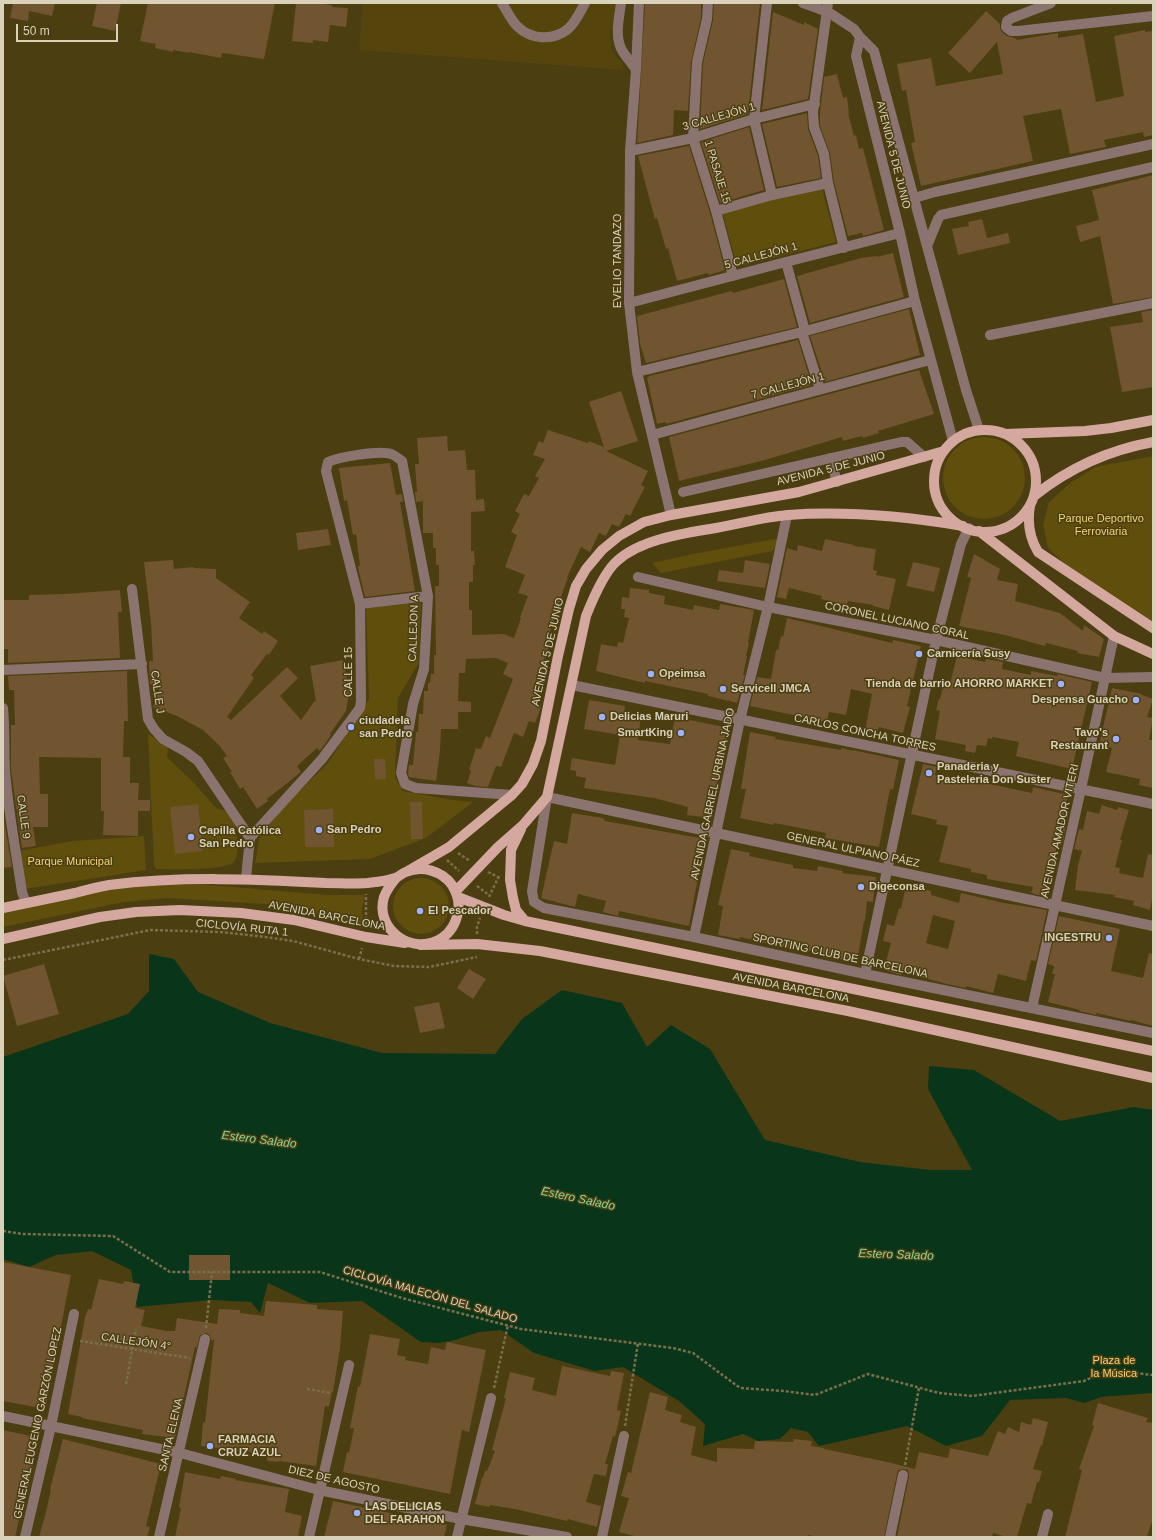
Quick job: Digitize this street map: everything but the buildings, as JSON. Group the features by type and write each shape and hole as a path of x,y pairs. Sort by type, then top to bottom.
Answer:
{"main road":[{"path":"1005,434 1085,431 1150,421"},
{"path":"966,527 951,518 941,507 936,493 934,478 937,464 944,451 953,441 965,434 979,430 990,430 1005,434 1018,441 1028,452 1034,466 1036,481 1028,523 1032,542 1038,552 1153,628"},
{"path":"457,894 498,847 523,825 547,797 586,616 592,600 616,562 638,548 676,535 787,516 847,515 930,520 979,531 995,531 1009,526 1021,517 1032,500 1048,485 1088,462 1131,446 1153,442"},
{"name":"AVENIDA 5 DE JUNIO","path":"406,872 449,846 512,795 522,784 534,764 541,741 558,656 576,586 586,569 602,550 619,536 644,522 670,515 799,492 944,451"},
{"path":"979,531 1114,636 1153,654"},
{"path":"523,825 511,850 510,880 512,898 516,910 526,921"},
{"path":"418,869 429,870 440,874 449,882 457,894 459,909 457,920 451,930 442,938 432,943 420,945 410,943 400,938 391,930 385,920 383,909 384,897 396,878 406,872 418,869"},
{"path":"3,908 108,885 172,880 246,878 332,883 366,883 396,878"},
{"name":"AVENIDA BARCELONA","path":"457,894 498,913 526,921 1153,1051"},
{"name":"AVENIDA BARCELONA","path":"3,939 100,918 136,912 180,910 241,913 294,920 366,937 410,943"},
{"name":"AVENIDA BARCELONA","path":"420,945 477,944 540,951 848,1011 1153,1078"}],"street":[{"path":"502,3 512,20 522,30 541,38 556,36 569,28 578,18 585,3"},
{"path":"621,3 617,34 619,44 636,70"},
{"name":"EVELIO TANDAZO","path":"639,3 630,152 629,303 637,372 670,515"},
{"name":"1 PASAJE 15","path":"708,3 707,19 697,62 693,138 716,211 733,276"},
{"path":"767,3 754,119 772,195"},
{"name":"AVENIDA 5 DE JUNIO","path":"803,3 828,7 854,29 874,51 966,390 979,430"},
{"path":"1051,3 1012,18 1007,21 1006,27 1011,31 1018,31 1153,16"},
{"path":"828,7 814,112 814,127 824,154 828,183 844,248"},
{"name":"AVENIDA 5 DE JUNIO","path":"860,37 856,56 915,301 953,441"},
{"name":"3 CALLEJÓN 1","path":"630,152 693,138 754,119 815,104"},
{"path":"914,198 935,192 1153,144"},
{"path":"927,246 938,219 942,215 1153,167"},
{"path":"716,211 772,195 828,183"},
{"name":"5 CALLEJÓN 1","path":"629,303 900,234"},
{"path":"786,262 820,389"},
{"path":"637,372 804,331 915,301"},
{"path":"990,335 1153,303"},
{"name":"7 CALLEJÓN 1","path":"652,435 930,360"},
{"path":"683,492 901,442 907,442 924,456"},
{"name":"CALLE 15","path":"250,838 322,759 360,708 360,604 326,471 328,462 336,458 381,452 392,454 402,461"},
{"path":"830,458 837,482"},
{"name":"CALLEJON A","path":"402,461 428,596 424,669 413,704 401,773 405,784 416,788 512,795"},
{"name":"AVENIDA GABRIEL URBINA JADO","path":"694,937 740,720 768,607 787,516"},
{"path":"865,974 936,640 966,527"},
{"name":"CORONEL LUCIANO CORAL","path":"638,577 768,607 936,640 1105,678 1153,677"},
{"name":"CALLE J","path":"132,589 148,719 163,739 186,752 198,761 250,838"},
{"path":"360,604 428,596"},
{"name":"AVENIDA AMADOR VITERI","path":"1032,1008 1082,789 1114,636"},
{"path":"3,670 142,664"},
{"name":"CARLOS CONCHA TORRES","path":"572,685 1153,804"},
{"name":"CALLE 9","path":"3,708 5,724 5,769 10,818 22,892 26,904"},
{"name":"GENERAL ULPIANO PÁEZ","path":"547,797 1153,926"},
{"name":"SPORTING CLUB DE BARCELONA","path":"547,797 532,891 534,902 544,908 694,937 865,974 1153,1033"},
{"path":"246,878 250,838"},
{"name":"GENERAL EUGENIO GARZÓN LOPEZ","path":"25,1537 51,1426 74,1314"},
{"name":"SANTA ELENA","path":"159,1537 180,1453 205,1339"},
{"path":"309,1537 349,1365"},
{"path":"457,1537 491,1398"},
{"name":"DIEZ DE AGOSTO","path":"3,1416 180,1453 319,1490 461,1519 567,1537"},
{"path":"602,1537 624,1436"},
{"path":"890,1537 903,1475"},
{"path":"1042,1537 1048,1514"}],"path":[{"path":"366,883 366,937"},
{"name":"CICLOVÍA RUTA 1","path":"3,960 150,930 220,932 272,938 292,941 359,959 394,966 429,967 478,957"},
{"name":"CICLOVÍA MALECÓN DEL SALADO","path":"3,1231 23,1234 113,1236 170,1272 320,1272 410,1300 521,1329 674,1348 693,1353 740,1388 815,1395 868,1374 939,1393 972,1396 1084,1381 1109,1370 1153,1375"},
{"path":"206,1326 212,1272"},
{"path":"497,1374 508,1325"},
{"path":"126,1384 136,1329"},
{"name":"CALLEJÓN 4°","path":"69,1340 201,1359"},
{"path":"624,1436 638,1343"},
{"path":"907,1456 919,1388"},
{"path":"307,1389 341,1395"}],"shaded area":[{"path":"363,3 626,3 622,30 610,30 611,49 622,62 623,70 359,50"}],"green space":[{"path":"821,185 836,242 737,267 722,210"},
{"path":"984,437 1000,440 1013,449 1022,462 1025,478 1022,494 1013,507 1000,516 984,519 968,516 955,507 946,494 943,478 946,462 955,449 968,440"},
{"name":"Parque Deportivo Ferroviaria","path":"1153,456 1153,634 1074,573 1048,548 1043,525 1049,502 1069,484 1095,467"},
{"path":"780,538 773,551 661,573 652,563 693,554"},
{"path":"421,603 418,664 398,698 395,777 403,791 452,800 473,802 426,838 370,859 255,863 259,839 283,807 328,763 369,699 366,607"},
{"path":"148,734 168,746 167,757 194,783 215,807 224,810 231,816 235,823 237,837 237,854 234,862 229,865 209,868 156,869 154,865"},
{"name":"Parque Municipal","path":"144,836 146,870 25,889 18,851 73,841"},
{"path":"421,878 432,880 441,886 447,895 449,906 447,917 441,926 432,932 421,934 410,932 401,926 395,917 393,906 395,895 401,886 410,880"},
{"path":"152,884 209,885 327,895 365,895 362,909 363,924 281,905 168,898 124,902 3,927 3,912 92,892"}],"water":[{"name":"Estero Salado","path":"149,954 174,959 198,992 270,1023 382,1053 495,1054 522,1019 562,990 622,1003 647,1047 671,1025 710,1049 765,1140 860,1162 930,1170 972,1170 928,1089 929,1066 974,1070 1060,1121 1134,1107 1153,1110 1153,1393 1101,1397 1084,1403 1066,1398 1010,1400 982,1436 946,1446 907,1426 819,1446 808,1432 791,1428 780,1439 758,1441 743,1434 703,1446 705,1424 679,1401 623,1367 595,1371 534,1353 501,1330 479,1332 455,1340 439,1343 421,1342 362,1301 310,1303 268,1283 260,1313 251,1302 212,1300 137,1307 131,1270 92,1251 56,1255 29,1267 3,1259 3,1057 128,1014 149,991"}],"place":[{"name":"Carnicería Susy","path":"919,654"},
{"name":"Opeimsa","path":"651,674"},
{"name":"Tienda de barrio AHORRO MARKET","path":"1061,684"},
{"name":"Servicell JMCA","path":"723,689"},
{"name":"Despensa Guacho","path":"1136,700"},
{"name":"Delicias Maruri","path":"602,717"},
{"name":"ciudadela san Pedro","path":"351,727"},
{"name":"SmartKing","path":"681,733"},
{"name":"Tavo's Restaurant","path":"1116,739"},
{"name":"Panaderia y Pasteleria Don Suster","path":"929,773"},
{"name":"San Pedro","path":"319,830"},
{"name":"Capilla Católica San Pedro","path":"191,837"},
{"name":"Digeconsa","path":"861,887"},
{"name":"El Pescador","path":"420,911"},
{"name":"INGESTRU","path":"1109,938"},
{"name":"FARMACIA CRUZ AZUL","path":"210,1446"},
{"name":"LAS DELICIAS DEL FARAHON","path":"357,1513"}],"park label":[{"name":"Plaza de la Música","path":"1114,1367"}]}
